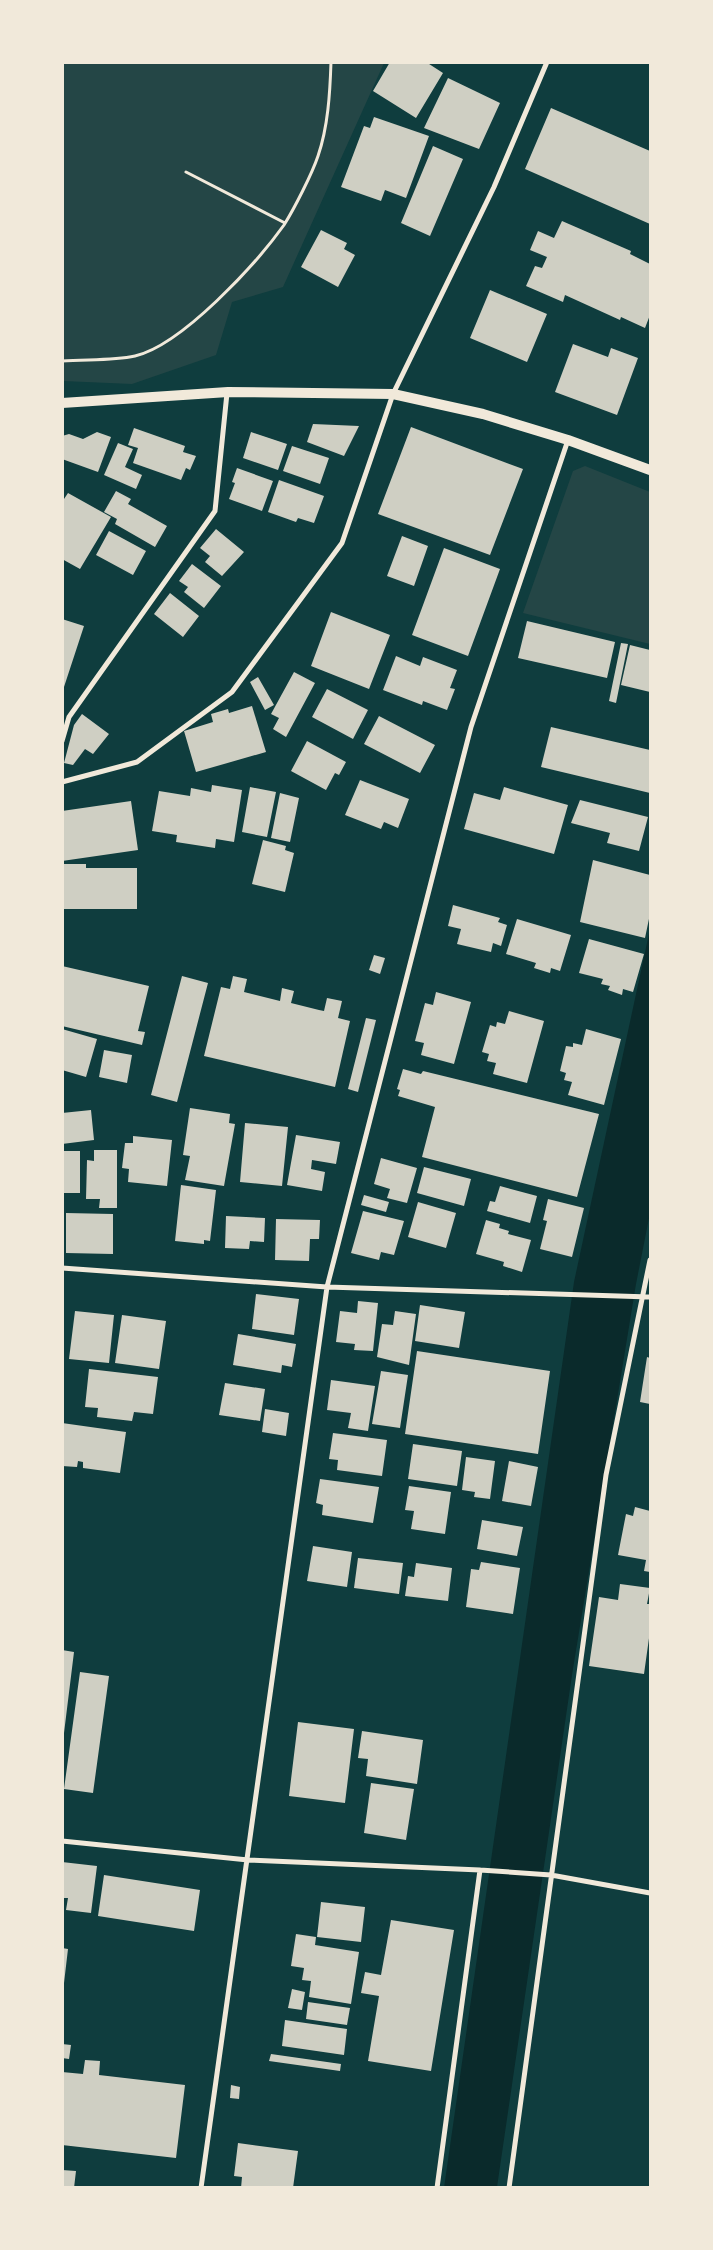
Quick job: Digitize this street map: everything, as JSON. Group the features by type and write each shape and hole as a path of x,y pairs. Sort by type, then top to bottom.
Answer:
{"main road":[{"path":"62,403 228,392 393,394 483,414 568,440 650,470"}],"street":[{"path":"62,782 137,762 232,692 342,543 393,394 494,187 548,62"},
{"path":"62,741 69,717 215,511 228,392"},
{"path":"201,2188 327,1287 471,727 568,440"},
{"path":"509,2188 606,1475 641,1296 650,1260"},
{"path":"62,1268 327,1287 650,1297"},
{"path":"62,1841 248,1860 551,1875 650,1893"},
{"path":"437,2188 480,1870"}],"path":[{"path":"62,361 135,356 174,338 223,294 285,223 318,157 330,94 331,62"},
{"path":"186,172 285,223"}],"shaded area":[{"path":"62,63 384,63 283,287 232,302 216,355 132,384 63,381"},
{"path":"585,466 650,492 650,644 523,613 573,471"},
{"path":"650,929 650,1213 636,1284 572,1675 497,2187 444,2188 574,1282"}],"building":[{"path":"390,62 426,62 443,73 416,118 373,91"},
{"path":"448,78 500,103 479,149 424,128"},
{"path":"551,108 650,151 650,224 525,169"},
{"path":"374,117 429,136 406,198 385,190 381,201 341,187 364,126 370,128"},
{"path":"433,146 463,159 430,236 401,223"},
{"path":"562,221 631,251 630,254 650,264 650,315 645,328 621,317 620,320 565,295 563,302 526,286 535,266 542,268 547,257 530,250 538,231 554,238"},
{"path":"321,230 347,243 344,249 355,255 338,287 301,267"},
{"path":"490,290 547,314 527,362 470,338"},
{"path":"573,344 608,357 611,348 638,358 617,415 555,392"},
{"path":"313,424 359,426 344,456 307,442"},
{"path":"411,427 523,469 490,555 378,514"},
{"path":"134,428 185,446 183,452 196,456 190,470 186,468 181,480 133,463 138,448 128,445"},
{"path":"97,432 111,437 98,472 62,459 62,436 69,434 83,439"},
{"path":"251,432 287,444 278,470 243,458"},
{"path":"118,443 133,449 125,467 142,475 136,489 104,475"},
{"path":"292,446 329,458 320,484 283,471"},
{"path":"237,468 273,481 262,511 229,499 235,483 232,482"},
{"path":"279,480 324,496 314,523 298,518 296,522 268,512"},
{"path":"116,491 131,499 128,504 167,526 155,547 115,524 117,519 104,512"},
{"path":"68,493 111,517 80,569 62,559 62,498 64,499"},
{"path":"216,529 244,552 222,576 205,562 210,556 200,548"},
{"path":"109,531 146,551 133,575 96,555"},
{"path":"402,536 428,546 414,586 387,576"},
{"path":"444,548 500,569 468,656 412,635"},
{"path":"192,564 221,586 204,608 184,592 188,587 179,581"},
{"path":"170,593 199,616 183,637 154,614"},
{"path":"331,612 390,635 369,689 311,666"},
{"path":"62,619 84,626 63,690 62,690"},
{"path":"527,621 615,642 607,678 518,658"},
{"path":"621,643 628,644 616,703 609,701"},
{"path":"630,645 650,650 650,692 621,685"},
{"path":"396,656 420,666 423,657 457,670 450,688 455,689 447,710 423,701 422,705 383,690"},
{"path":"294,672 315,683 286,737 273,729 279,718 271,714"},
{"path":"258,677 274,705 265,710 250,682"},
{"path":"327,689 368,710 353,739 312,717"},
{"path":"252,706 266,752 196,772 184,731 213,722 211,714 228,709 229,713"},
{"path":"82,714 109,734 93,754 85,749 73,765 64,763 74,725"},
{"path":"379,716 435,745 420,773 364,744"},
{"path":"551,727 650,750 650,793 541,767"},
{"path":"307,741 346,762 339,775 335,773 326,790 291,771"},
{"path":"360,780 409,799 398,828 384,822 381,829 345,815"},
{"path":"212,785 242,790 234,842 216,839 215,848 176,842 177,835 152,831 159,791 190,796 191,788 211,792"},
{"path":"250,787 276,792 267,837 242,832"},
{"path":"504,787 568,805 554,854 464,829 474,793 500,800"},
{"path":"280,793 299,798 290,842 271,838"},
{"path":"580,800 648,817 639,851 607,843 610,833 571,823"},
{"path":"131,801 138,850 62,861 62,811"},
{"path":"263,840 286,846 285,850 294,853 285,892 252,884"},
{"path":"593,860 650,875 650,914 645,938 580,922"},
{"path":"62,864 86,864 86,868 137,868 137,909 62,909"},
{"path":"453,905 500,918 498,922 507,925 501,946 493,943 491,952 457,944 461,929 448,926"},
{"path":"517,919 571,935 560,971 551,968 550,973 534,968 536,963 506,954"},
{"path":"589,939 644,954 633,992 623,989 622,995 608,990 610,986 601,984 603,979 579,973"},
{"path":"374,955 385,958 380,974 369,970"},
{"path":"62,966 149,986 138,1031 145,1032 142,1045 62,1026"},
{"path":"182,976 208,983 177,1102 151,1095"},
{"path":"233,976 247,979 244,992 280,1001 282,988 294,991 291,1003 319,1010 324,1011 327,998 342,1001 338,1018 350,1021 335,1087 204,1056 221,987 230,989"},
{"path":"436,992 471,1002 454,1064 421,1055 424,1043 415,1041 425,1003 433,1005"},
{"path":"509,1011 544,1021 527,1083 493,1074 496,1063 487,1061 489,1054 482,1052 490,1025 496,1027 497,1022 505,1024"},
{"path":"366,1018 376,1020 358,1092 348,1089"},
{"path":"62,1029 97,1039 86,1077 62,1070"},
{"path":"586,1029 621,1039 604,1105 568,1095 572,1082 564,1080 566,1073 560,1071 566,1046 573,1047 573,1043 582,1045"},
{"path":"104,1050 132,1055 127,1083 99,1077"},
{"path":"403,1069 421,1074 423,1071 599,1114 577,1197 422,1157 435,1107 398,1096 400,1090 397,1089"},
{"path":"190,1108 230,1114 229,1123 235,1124 224,1186 185,1180 190,1156 183,1155"},
{"path":"91,1110 94,1140 62,1144 62,1113"},
{"path":"245,1123 288,1127 282,1186 240,1182"},
{"path":"296,1135 340,1142 336,1164 312,1160 311,1169 325,1172 322,1191 287,1185"},
{"path":"133,1136 172,1140 167,1186 128,1182 129,1169 122,1168 125,1143 133,1143"},
{"path":"94,1150 117,1150 117,1208 99,1208 100,1199 86,1199 87,1160 94,1161"},
{"path":"63,1151 80,1151 80,1193 62,1193"},
{"path":"381,1158 417,1168 407,1203 387,1198 390,1189 374,1184"},
{"path":"424,1167 471,1179 464,1206 417,1193"},
{"path":"181,1185 216,1190 210,1241 204,1240 204,1244 175,1241"},
{"path":"500,1186 537,1196 530,1223 487,1211 490,1201 495,1202"},
{"path":"364,1195 389,1202 386,1212 361,1205"},
{"path":"548,1199 584,1208 572,1257 540,1249 547,1221 543,1220"},
{"path":"418,1202 456,1213 446,1248 408,1237"},
{"path":"363,1211 404,1221 394,1255 381,1252 379,1260 351,1253"},
{"path":"66,1213 113,1214 113,1254 66,1253"},
{"path":"226,1216 265,1218 264,1242 250,1241 249,1249 225,1248"},
{"path":"276,1219 320,1220 319,1239 310,1239 309,1261 275,1260"},
{"path":"486,1220 500,1224 499,1228 509,1231 508,1234 531,1240 522,1272 503,1266 504,1262 476,1254"},
{"path":"256,1294 299,1299 294,1335 252,1329"},
{"path":"358,1301 378,1303 373,1351 354,1350 355,1344 336,1342 340,1311 357,1313"},
{"path":"420,1305 465,1312 459,1348 415,1341"},
{"path":"75,1311 114,1315 109,1363 69,1359"},
{"path":"395,1311 416,1314 409,1365 377,1357 382,1324 393,1325"},
{"path":"122,1315 166,1321 159,1369 115,1363"},
{"path":"238,1334 296,1344 292,1367 282,1365 281,1373 233,1365"},
{"path":"417,1351 550,1371 538,1454 405,1434"},
{"path":"647,1357 650,1358 650,1404 640,1402"},
{"path":"89,1369 158,1377 153,1414 134,1412 132,1421 97,1417 98,1408 85,1407"},
{"path":"381,1371 408,1375 400,1428 372,1424"},
{"path":"331,1380 375,1386 368,1431 348,1428 351,1413 327,1410"},
{"path":"225,1383 265,1389 260,1421 219,1415"},
{"path":"265,1409 289,1413 286,1436 262,1432"},
{"path":"62,1423 126,1432 120,1473 83,1468 83,1462 78,1461 77,1467 62,1466"},
{"path":"333,1433 387,1440 382,1476 337,1470 338,1460 329,1459"},
{"path":"413,1444 462,1451 457,1486 408,1479"},
{"path":"466,1457 495,1461 490,1499 474,1497 475,1492 462,1490"},
{"path":"509,1461 538,1467 531,1506 502,1501"},
{"path":"320,1479 379,1487 373,1523 322,1515 323,1505 316,1503"},
{"path":"409,1486 451,1492 445,1534 411,1529 414,1511 405,1510"},
{"path":"635,1507 650,1511 650,1572 644,1571 646,1560 618,1555 626,1514 633,1516"},
{"path":"482,1520 523,1527 517,1556 477,1549"},
{"path":"313,1546 352,1552 347,1587 307,1581"},
{"path":"358,1558 403,1563 399,1594 354,1588"},
{"path":"481,1562 520,1568 513,1614 466,1607 471,1569 479,1570"},
{"path":"416,1563 452,1568 448,1601 405,1596 408,1576 414,1577"},
{"path":"620,1584 650,1588 647,1604 650,1604 650,1631 644,1674 589,1666 599,1597 618,1600"},
{"path":"62,1650 74,1652 64,1733 62,1733"},
{"path":"80,1672 109,1676 93,1793 64,1789"},
{"path":"298,1722 354,1729 345,1803 289,1796"},
{"path":"362,1731 423,1740 417,1784 366,1776 368,1759 358,1758"},
{"path":"371,1783 414,1789 406,1840 364,1833"},
{"path":"62,1862 97,1866 91,1913 66,1910 68,1898 62,1898"},
{"path":"104,1875 200,1890 194,1931 98,1916"},
{"path":"321,1902 365,1907 361,1942 317,1937"},
{"path":"391,1920 454,1930 431,2071 368,2061 379,1996 361,1993 365,1972 381,1975"},
{"path":"296,1934 316,1937 315,1945 359,1952 351,2004 309,1997 311,1981 302,1980 304,1968 291,1966"},
{"path":"62,1948 68,1949 64,1983 62,1983"},
{"path":"292,1989 305,1992 302,2010 288,2008"},
{"path":"308,2002 350,2008 347,2025 306,2019"},
{"path":"285,2020 347,2029 344,2055 282,2046"},
{"path":"62,2044 71,2045 69,2059 62,2058"},
{"path":"271,2054 341,2064 340,2071 269,2061"},
{"path":"85,2060 100,2061 99,2075 185,2085 176,2158 62,2145 62,2072 83,2074"},
{"path":"231,2085 240,2087 239,2099 230,2098"},
{"path":"238,2143 298,2151 293,2188 241,2188 242,2177 234,2176"},
{"path":"62,2170 76,2171 74,2188 62,2188"}]}
